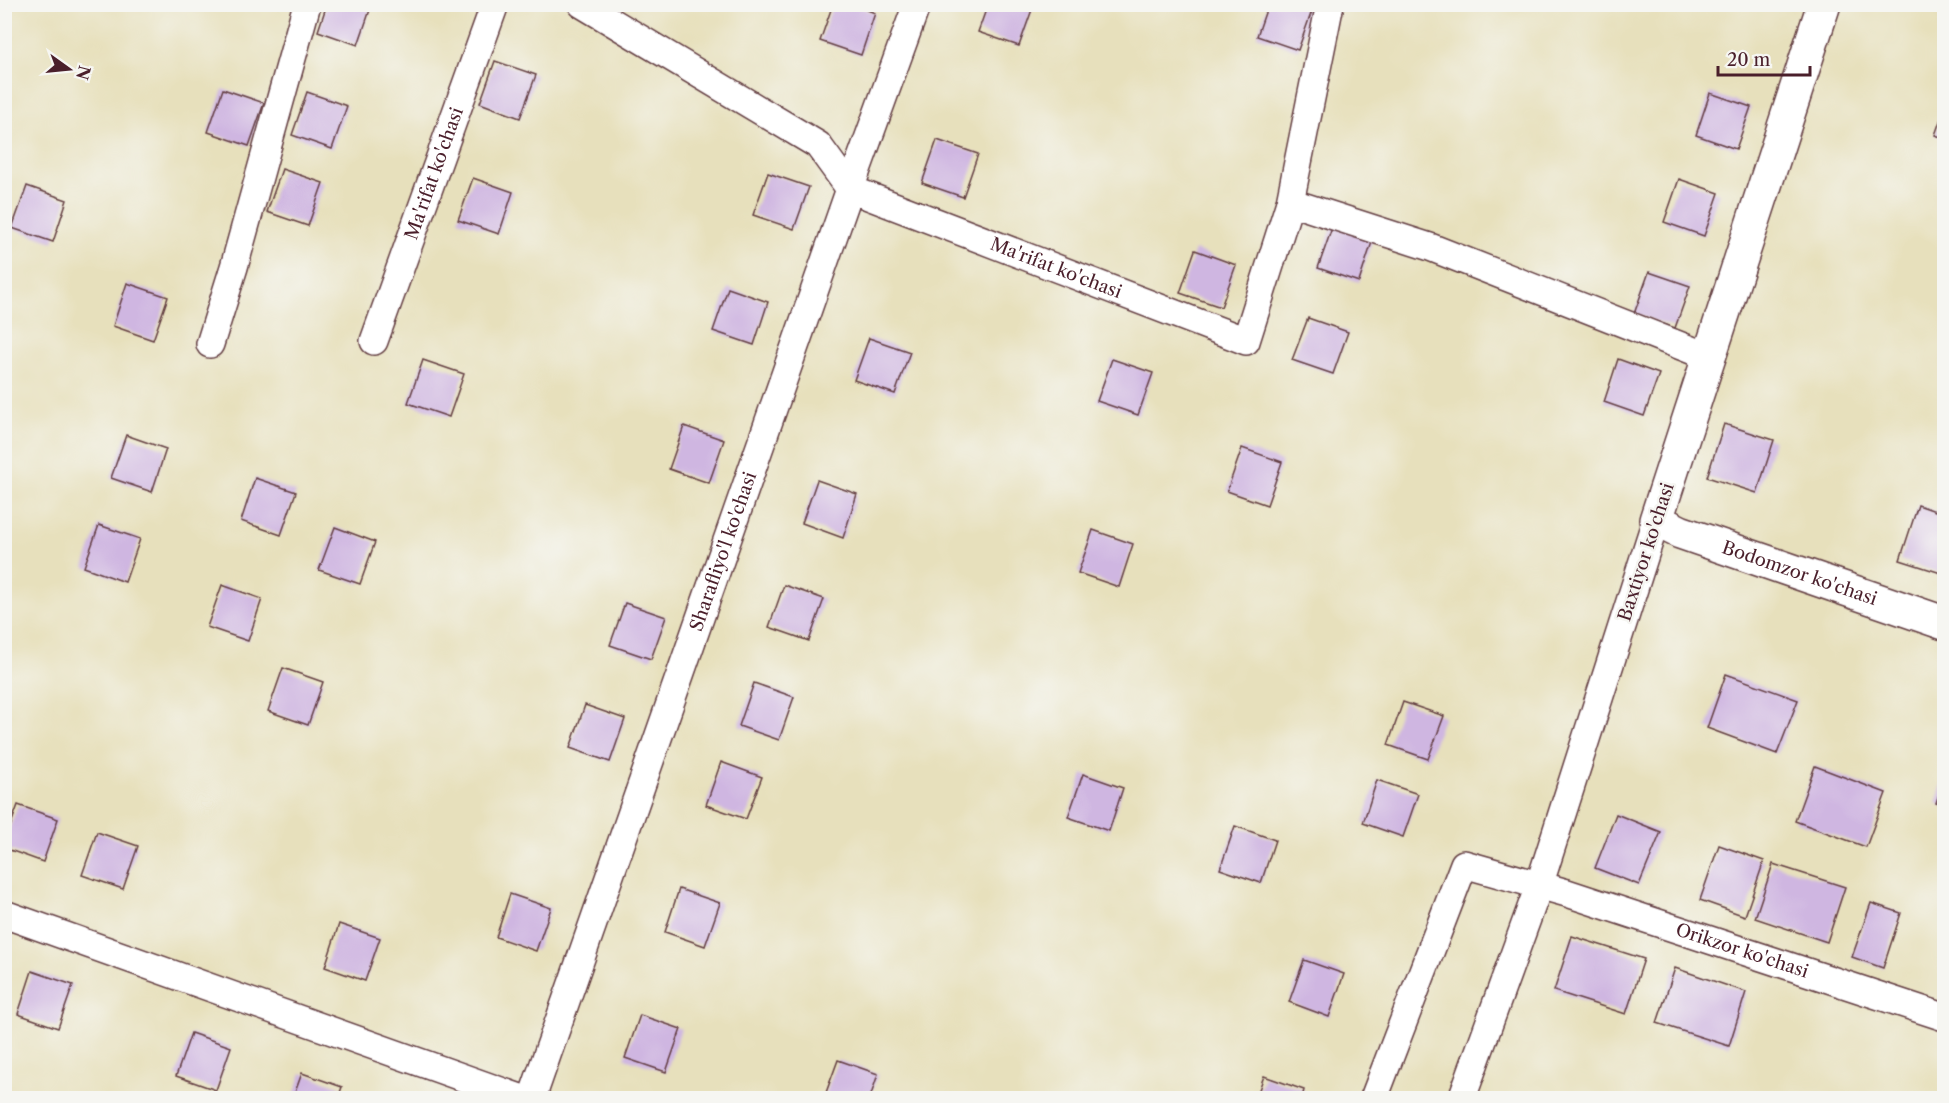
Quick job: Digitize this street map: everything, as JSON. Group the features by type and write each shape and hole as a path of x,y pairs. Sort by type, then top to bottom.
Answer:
{"street":[{"path":"210,344 234,267 307,4"},
{"name":"Ma'rifat ko'chasi","path":"374,341 495,4"},
{"path":"582,4 818,145 850,189"},
{"name":"Sharafliyo'l ko'chasi","path":"532,1098 917,4"},
{"name":"Ma'rifat ko'chasi","path":"850,189 1246,341 1290,202 1329,4"},
{"name":"Baxtiyor ko'chasi","path":"1462,1098 1539,886 1708,357 1824,4"},
{"path":"1290,202 1430,247 1708,357"},
{"name":"Bodomzor ko'chasi","path":"1656,520 1680,532 1944,623"},
{"name":"Orikzor ko'chasi","path":"1374,1098 1464,864 1567,892 1944,1017"},
{"path":"4,914 520,1098"}],"building":[{"path":"327,4 372,4 358,45 318,31"},
{"path":"833,4 852,4 875,13 861,55 820,41"},
{"path":"988,4 1034,4 1019,46 978,32"},
{"path":"1268,4 1303,4 1313,8 1298,50 1257,36"},
{"path":"495,61 536,75 520,118 480,103"},
{"path":"223,89 264,103 249,146 208,132"},
{"path":"307,92 347,106 332,149 292,135"},
{"path":"1710,93 1751,107 1736,149 1696,135"},
{"path":"1944,110 1944,138 1935,135"},
{"path":"937,140 978,154 963,197 922,183"},
{"path":"282,169 323,183 308,226 267,212"},
{"path":"768,173 809,187 794,229 753,215"},
{"path":"473,178 513,192 499,234 458,220"},
{"path":"1679,179 1719,193 1704,236 1664,222"},
{"path":"27,186 67,200 53,242 12,228"},
{"path":"1333,225 1373,239 1359,282 1318,268"},
{"path":"1195,250 1236,265 1221,307 1180,293"},
{"path":"1649,272 1690,286 1675,328 1634,314"},
{"path":"127,283 168,297 153,340 113,326"},
{"path":"728,288 768,302 754,345 713,331"},
{"path":"1308,318 1348,332 1333,374 1292,360"},
{"path":"869,338 910,352 895,394 854,380"},
{"path":"1112,359 1153,373 1138,415 1097,401"},
{"path":"1618,359 1659,374 1644,416 1604,402"},
{"path":"423,360 464,374 449,417 408,403"},
{"path":"1724,424 1774,440 1757,493 1707,477"},
{"path":"684,426 724,440 709,483 669,469"},
{"path":"126,435 166,449 152,492 111,478"},
{"path":"1242,448 1282,462 1267,505 1227,491"},
{"path":"255,478 296,492 281,535 241,521"},
{"path":"817,480 857,494 843,538 802,523"},
{"path":"1918,505 1944,514 1944,574 1900,560"},
{"path":"99,525 140,539 125,582 84,567"},
{"path":"335,527 375,542 360,584 319,570"},
{"path":"1093,530 1133,544 1119,587 1078,573"},
{"path":"222,585 262,599 248,641 207,627"},
{"path":"784,585 824,599 809,641 769,627"},
{"path":"625,603 666,617 651,659 610,645"},
{"path":"283,668 323,682 308,725 268,711"},
{"path":"1726,674 1798,700 1777,754 1707,728"},
{"path":"754,683 794,697 779,740 739,726"},
{"path":"1403,702 1444,716 1428,759 1388,745"},
{"path":"585,705 625,719 610,762 570,748"},
{"path":"721,762 762,777 746,819 706,805"},
{"path":"1815,766 1886,793 1866,847 1795,821"},
{"path":"1083,774 1123,788 1109,831 1068,817"},
{"path":"1377,780 1418,794 1403,837 1363,823"},
{"path":"1944,780 1944,806 1936,803"},
{"path":"18,805 58,819 43,862 4,848"},
{"path":"1616,814 1661,832 1639,885 1595,868"},
{"path":"1235,826 1275,840 1261,883 1220,869"},
{"path":"97,832 138,846 123,889 82,875"},
{"path":"1719,845 1764,861 1745,916 1700,900"},
{"path":"1773,864 1845,887 1827,942 1755,918"},
{"path":"679,889 720,903 705,946 665,932"},
{"path":"510,894 551,908 536,951 496,937"},
{"path":"1871,903 1901,913 1883,968 1852,957"},
{"path":"339,924 380,938 365,981 325,967"},
{"path":"1572,936 1644,959 1626,1014 1554,991"},
{"path":"1304,960 1344,974 1329,1017 1289,1002"},
{"path":"1675,968 1746,992 1729,1046 1657,1023"},
{"path":"32,971 73,985 58,1028 18,1014"},
{"path":"640,1015 681,1029 666,1072 625,1058"},
{"path":"191,1033 231,1047 216,1090 176,1076"},
{"path":"838,1060 878,1074 870,1098 824,1098"},
{"path":"302,1073 342,1087 338,1098 293,1098"},
{"path":"1264,1076 1304,1090 1302,1098 1256,1098"}]}
